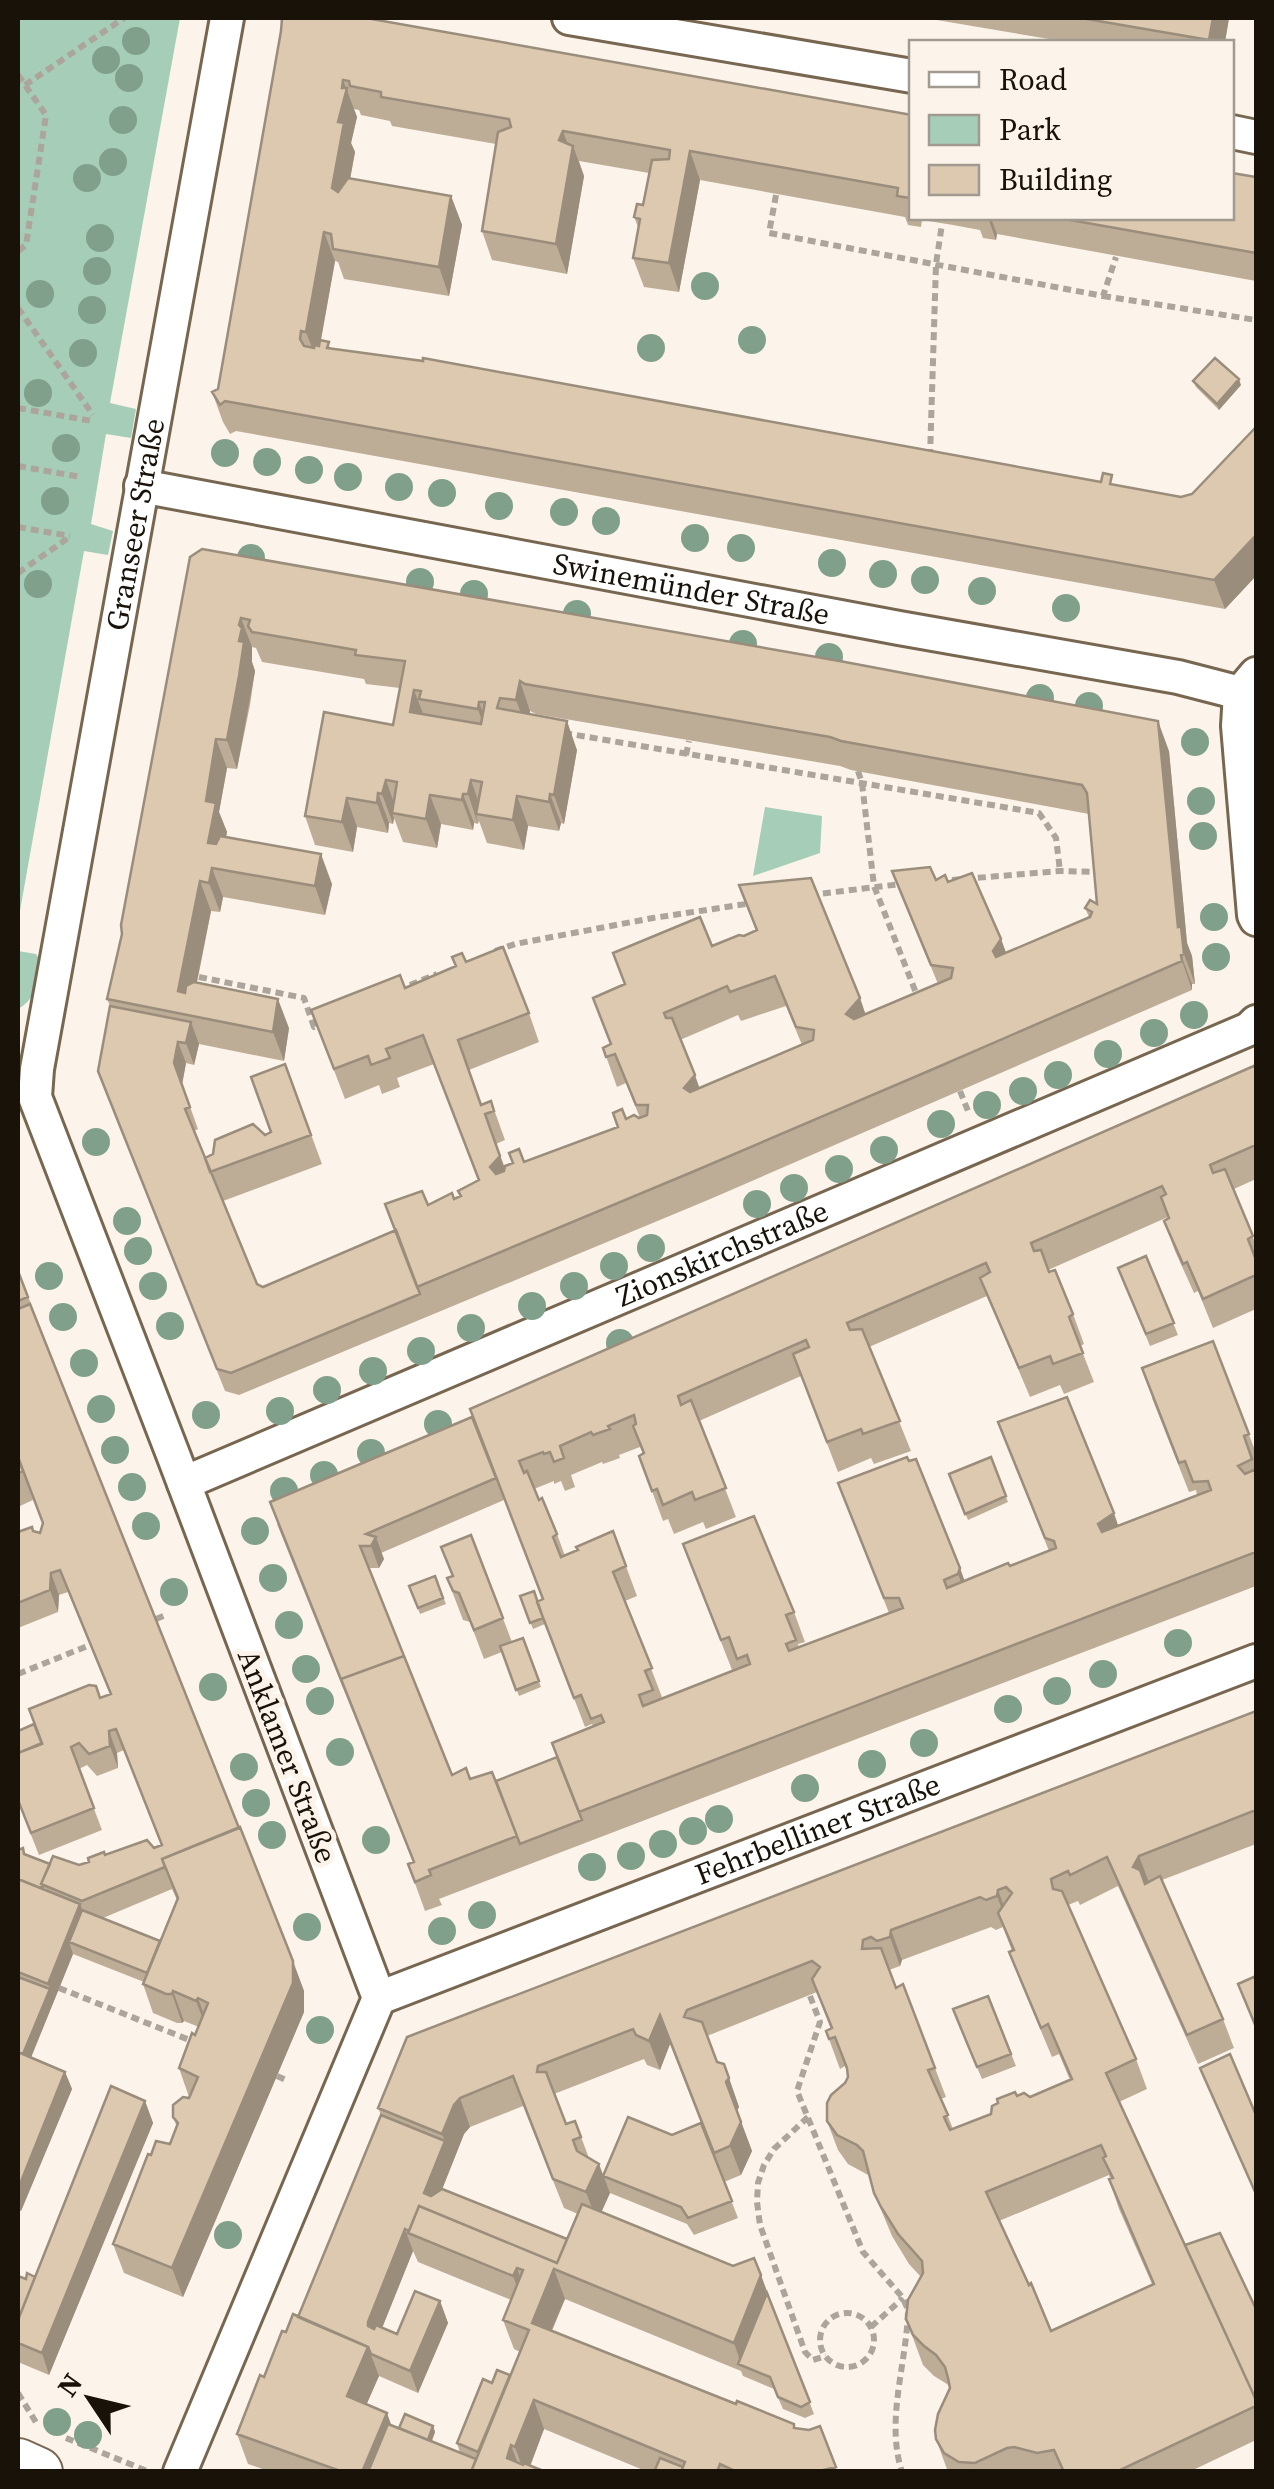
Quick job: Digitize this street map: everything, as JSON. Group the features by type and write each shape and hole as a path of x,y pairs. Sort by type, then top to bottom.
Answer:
{"main road":[{"path":"18,2463 38,2472"}],"street":[{"name":"Granseer Straße","path":"31,1028 141,486 227,18"},
{"path":"569,18 909,75"},
{"name":"Swinemünder Straße","path":"141,486 884,625 1178,677 1248,684"},
{"path":"1248,684 1238,726 1256,919"},
{"name":"Zionskirchstraße","path":"184,1483 1036,1121 1249,1029 1256,1022"},
{"name":"Anklamer Straße","path":"31,1028 35,1096 379,1998"},
{"name":"Fehrbelliner Straße","path":"379,1998 1256,1661"},
{"path":"180,2472 379,1998"}],"path":[{"path":"25,85 124,18"},
{"path":"18,75 46,115 26,244 18,251"},
{"path":"776,195 770,233 1103,296 1256,320"},
{"path":"930,458 936,264 942,224"},
{"path":"1103,296 1116,257"},
{"path":"18,308 93,418 18,408"},
{"path":"18,466 82,477"},
{"path":"18,527 71,536 18,573"},
{"path":"556,731 1039,813 1056,838 1060,871"},
{"path":"686,755 689,742"},
{"path":"858,771 874,886 921,1005"},
{"path":"930,882 1060,871 1102,872"},
{"path":"800,896 911,883"},
{"path":"490,953 515,944 653,918 763,902"},
{"path":"384,996 437,974"},
{"path":"199,977 304,998 314,1027 331,1019"},
{"path":"156,1619 168,1614"},
{"path":"18,1674 90,1644"},
{"path":"59,1988 212,2048"},
{"path":"810,1996 820,2022 797,2091 863,2252 904,2298 908,2316 895,2422 902,2472"},
{"path":"277,2076 286,2080"},
{"path":"808,2117 774,2149 764,2165 756,2202 760,2225 805,2352 813,2360 826,2356"},
{"path":"871,2327 904,2298"},
{"path":"849,2313 858,2315 871,2327 874,2344 866,2360 849,2368 826,2356 822,2331 832,2318 849,2313"},
{"path":"112,2457 148,2472"}],"green space":[{"path":"18,18 180,18 110,403 136,409 131,438 106,434 91,524 113,531 108,555 84,551 18,922"},
{"path":"765,807 822,816 820,853 753,876"},
{"path":"18,951 36,954 40,960 33,994 18,1009"}],"building":[{"path":"282,18 366,18 909,114 909,198 897,196 898,188 690,151 669,263 633,258 640,219 634,217 637,204 643,205 652,160 669,159 670,150 563,131 559,140 573,146 556,244 482,231 498,132 511,127 509,119 381,97 381,92 350,86 349,81 343,80 342,88 347,88 338,122 344,123 332,188 338,192 348,178 451,196 439,267 333,249 331,234 324,232 306,332 301,331 304,346 314,348 320,340 329,342 327,348 423,358 1101,482 1103,473 1112,475 1110,484 1181,497 1192,494 1256,427 1256,535 1214,580 225,401 220,405 212,392 218,389"},
{"path":"1081,18 1213,18 1209,40"},
{"path":"1234,173 1256,177 1256,253 1070,220 1234,220"},
{"path":"1215,358 1239,379 1217,404 1193,381"},
{"path":"202,549 1158,721 1182,961 417,1287 385,1204 422,1191 428,1205 452,1193 454,1199 461,1196 458,1191 479,1180 423,1035 386,1049 390,1058 371,1065 368,1056 334,1069 311,1010 400,975 405,988 456,966 452,957 462,953 466,962 503,947 529,1013 458,1040 481,1105 491,1101 494,1111 485,1114 500,1156 490,1167 496,1174 513,1163 509,1153 519,1149 524,1162 618,1127 613,1113 622,1109 626,1119 647,1115 648,1105 636,1105 615,1054 606,1057 603,1048 611,1044 593,998 625,984 613,953 700,917 712,946 744,936 757,930 739,885 811,878 860,998 846,1014 854,1019 951,978 953,968 931,965 892,871 930,867 936,880 945,875 948,882 972,873 1001,939 993,951 996,957 1090,917 1092,912 1085,908 1090,900 1097,904 1087,793 1082,785 520,681 516,700 500,698 497,708 567,721 554,795 550,794 549,802 517,796 513,820 476,814 482,782 471,780 468,794 463,794 462,800 430,795 426,819 392,813 397,782 386,780 377,803 347,798 342,822 305,816 324,712 393,725 405,661 355,655 356,650 252,632 250,620 241,618 239,641 244,642 227,740 216,739 206,801 216,803 208,843 216,844 220,836 321,854 315,886 212,868 209,883 200,881 178,991 185,993 186,986 194,982 278,999 273,1032 107,999 190,557","holes":["414,690 421,691 419,699 478,709 479,702 485,702 481,724 410,712","775,976 796,1027 814,1030 813,1040 690,1092 684,1088 695,1075 672,1018 666,1018 664,1013 727,986 730,992"]},
{"path":"110,1006 191,1022 186,1043 178,1042 174,1063 190,1107 185,1109 257,1284 263,1287 396,1230 420,1294 231,1373 217,1369 98,1071"},
{"path":"285,1064 311,1135 210,1172 205,1158 213,1154 215,1140 253,1124 265,1135 271,1132 251,1077"},
{"path":"1256,1065 1256,1145 1210,1165 1213,1173 1225,1169 1253,1236 1248,1239 1256,1260 1256,1275 1203,1299 1164,1221 1169,1218 1161,1197 1166,1194 1162,1186 1031,1243 1034,1251 1041,1250 1049,1272 1055,1270 1083,1353 1053,1364 1050,1356 1019,1368 980,1278 990,1272 986,1263 847,1323 850,1330 862,1329 900,1421 863,1434 861,1429 827,1442 793,1354 809,1347 806,1340 678,1396 681,1405 691,1400 726,1488 695,1500 692,1492 663,1505 657,1489 652,1491 639,1456 644,1453 633,1426 634,1415 608,1426 610,1429 593,1435 591,1432 560,1446 564,1458 554,1462 550,1452 519,1461 539,1500 542,1498 557,1534 553,1537 561,1557 613,1531 626,1566 613,1572 652,1668 645,1671 653,1690 639,1695 643,1706 750,1664 747,1655 737,1659 729,1637 721,1640 683,1544 754,1516 794,1612 786,1615 796,1640 786,1644 789,1651 903,1608 899,1598 884,1598 838,1483 907,1457 909,1461 916,1459 960,1568 958,1574 944,1580 947,1588 1056,1548 1054,1541 1045,1538 998,1422 1067,1397 1114,1513 1098,1524 1102,1532 1211,1490 1208,1481 1193,1482 1185,1461 1179,1463 1142,1368 1213,1341 1249,1434 1244,1436 1252,1459 1238,1466 1245,1474 1256,1469 1256,1552 579,1812 552,1743 604,1722 601,1715 591,1719 581,1695 574,1698 537,1602 543,1599 470,1409"},
{"path":"1146,1256 1174,1323 1146,1334 1118,1268"},
{"path":"18,1271 28,1297 18,1301"},
{"path":"30,1304 239,1828 162,1859 165,1867 82,1901 41,1884 53,1856 79,1865 104,1852 105,1855 147,1840 154,1848 162,1845 116,1729 109,1731 110,1746 89,1754 79,1743 71,1747 94,1808 31,1833 18,1800 18,1753 42,1743 29,1709 89,1685 96,1686 100,1698 111,1694 60,1570 51,1573 50,1590 18,1603 18,1532 32,1527 40,1533 43,1523 18,1457 18,1309"},
{"path":"472,1417 496,1478 366,1534 376,1537 371,1546 360,1546 404,1656 341,1679 344,1687 270,1502"},
{"path":"991,1457 1006,1496 965,1514 949,1474"},
{"path":"471,1535 503,1618 474,1630 459,1593 453,1591 447,1578 453,1576 441,1547"},
{"path":"435,1576 443,1598 418,1608 409,1586"},
{"path":"534,1591 543,1618 530,1623 520,1596"},
{"path":"523,1638 539,1681 516,1690 500,1646"},
{"path":"404,1656 452,1775 466,1768 470,1779 492,1772 517,1836 429,1870 431,1875 415,1882 408,1864 414,1862 341,1679"},
{"path":"1256,1711 1256,1810 1139,1856 1133,1867 1140,1870 1145,1884 1160,1876 1223,2019 1187,2035 1107,1857 1070,1875 1068,1871 1051,1879 1053,1889 1062,1891 1136,2059 1106,2073 1256,2406 1116,2472 1064,2472 1054,2450 1037,2453 1007,2448 975,2463 959,2462 944,2453 935,2430 950,2388 945,2367 913,2335 906,2319 908,2300 923,2273 922,2261 881,2207 863,2151 837,2135 827,2121 827,2103 848,2077 835,2037 829,2039 826,2031 832,2028 812,1979 820,1967 812,1961 687,2010 684,2017 702,2022 717,2062 724,2064 729,2078 726,2082 741,2122 730,2146 714,2153 660,2015 649,2041 633,2029 538,2066 537,2072 546,2072 566,2124 575,2121 581,2137 573,2140 577,2151 599,2164 586,2192 553,2179 513,2076 460,2098 442,2134 378,2108 407,2037","holes":["1006,1887 1012,1893 998,1913 1014,1950 1009,1952 1041,2028 1048,2024 1072,2079 1030,2097 1024,2093 1017,2096 1015,2092 997,2099 991,2114 950,2130 944,2117 948,2115 928,2070 935,2068 903,1984 896,1988 881,1948 862,1949 863,1940 890,1937 891,1930 980,1897 986,1900 997,1896 998,1890","1101,2145 1113,2178 1109,2179 1154,2284 1051,2331 986,2192"]},
{"path":"34,1724 42,1744 18,1753 18,1731"},
{"path":"557,1757 582,1820 520,1844 496,1781"},
{"path":"240,1827 293,1961 293,1983 172,2268 113,2244 148,2154 151,2155 156,2141 170,2144 178,2123 173,2117 173,2105 183,2097 189,2098 198,2077 179,2068 208,2003 173,1991 166,1994 143,1984 178,1898 162,1859"},
{"path":"23,1848 24,1854 50,1864 41,1884 43,1889 18,1879 18,1850"},
{"path":"18,1879 80,1904 48,1984 18,1972"},
{"path":"82,1910 160,1941 147,1973 69,1942"},
{"path":"1256,1976 1256,2027 1238,1984"},
{"path":"18,1977 50,1989 23,2054 18,2052"},
{"path":"988,1996 1011,2054 977,2067 953,2009"},
{"path":"18,2052 65,2072 18,2189"},
{"path":"1230,2054 1256,2115 1256,2194 1200,2068"},
{"path":"111,2086 145,2101 42,2353 18,2343 18,2320"},
{"path":"381,2115 445,2141 424,2193 431,2196 442,2189 567,2239 557,2263 419,2206 409,2231 405,2229 368,2322 374,2329 376,2325 397,2334 415,2291 440,2301 410,2371 371,2354 368,2347 298,2317"},
{"path":"628,2117 672,2135 701,2123 732,2201 688,2218 681,2207 603,2176"},
{"path":"582,2204 733,2266 754,2258 761,2275 734,2343 554,2269 532,2323 736,2404 737,2401 794,2424 794,2428 809,2430 820,2426 836,2467 815,2472 737,2472 720,2464 717,2472 681,2472 685,2462 534,2400 507,2458 546,2472 471,2472 529,2330 503,2320 523,2270 517,2268 513,2276 408,2233 419,2206 557,2263"},
{"path":"1220,2233 1256,2309 1256,2400 1185,2245"},
{"path":"27,2273 35,2277 18,2320 18,2276 26,2279"},
{"path":"767,2293 810,2402 801,2407 778,2397 770,2377 738,2364"},
{"path":"293,2314 368,2347 347,2396 387,2413 362,2472 343,2472 237,2434 260,2375 264,2377"},
{"path":"497,2370 510,2375 478,2452 457,2443 483,2379 492,2383"},
{"path":"405,2414 433,2426 428,2440 399,2428"},
{"path":"388,2424 476,2459 471,2472 368,2472"},
{"path":"660,2458 683,2467 681,2472 654,2472"}]}
